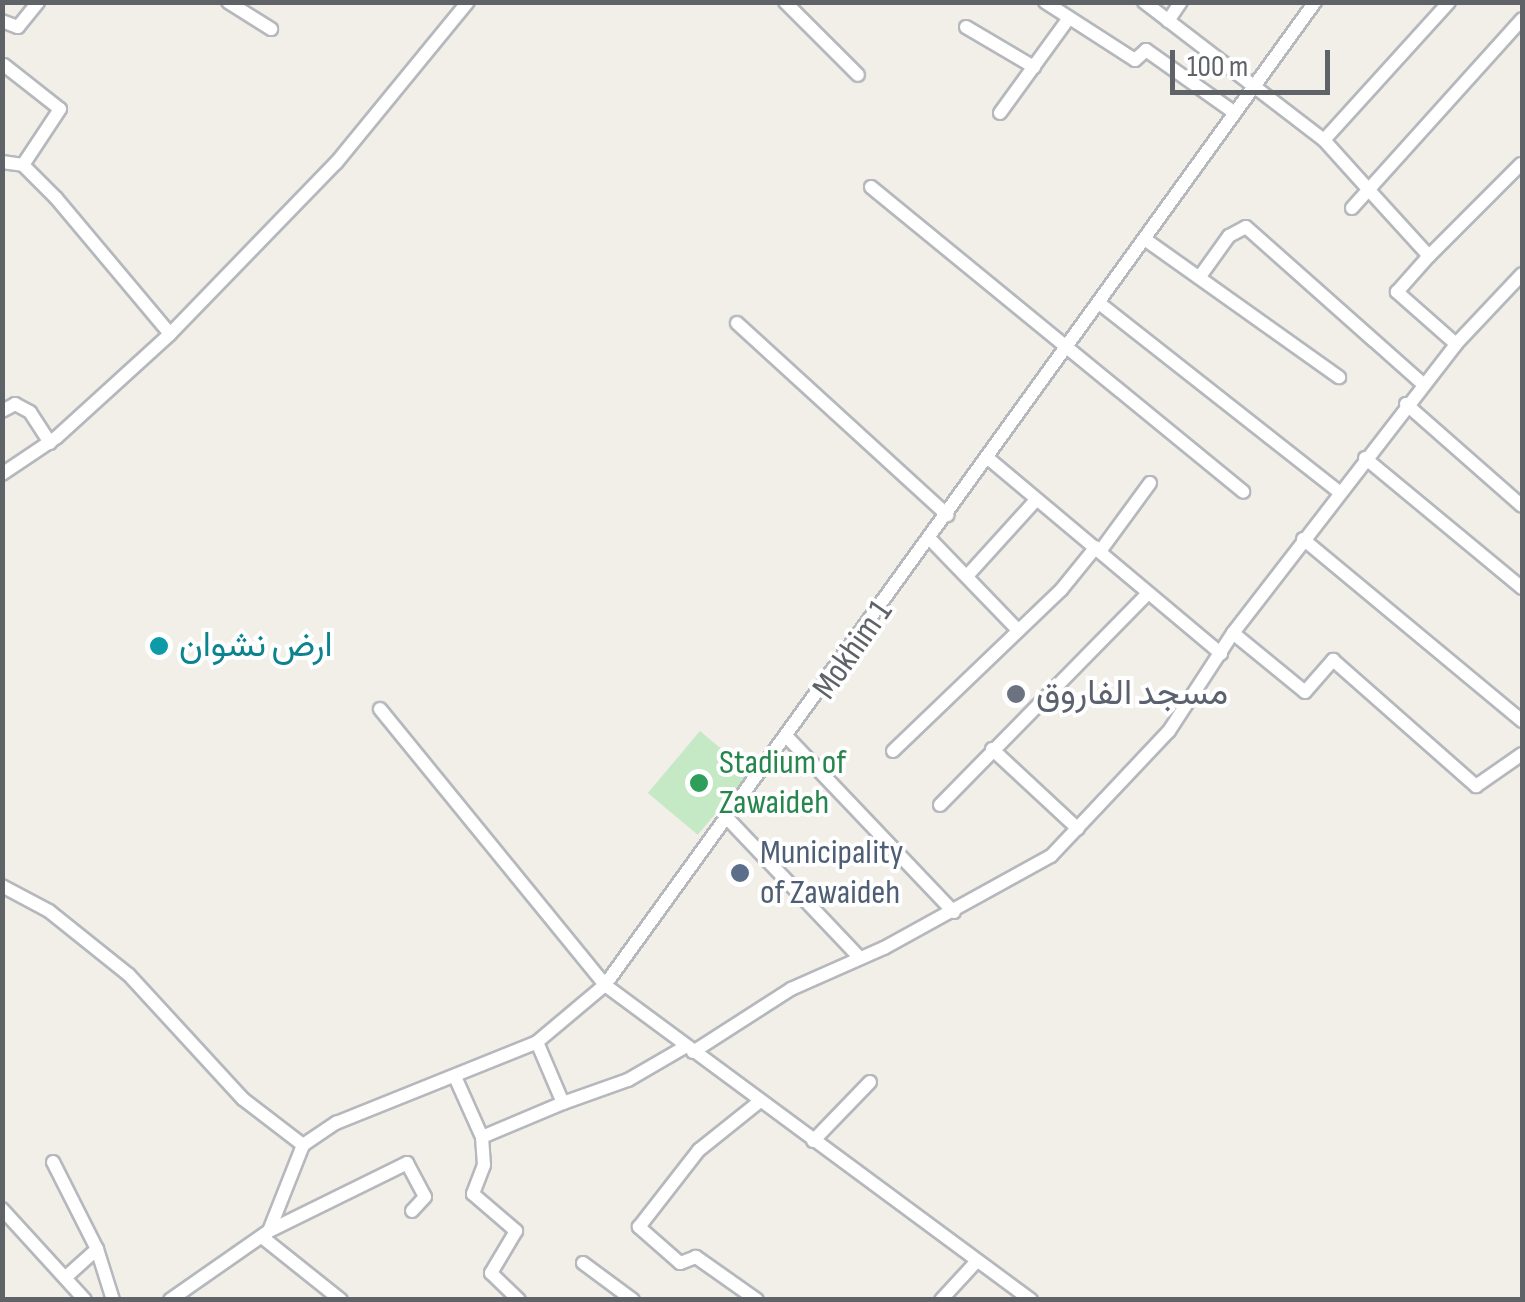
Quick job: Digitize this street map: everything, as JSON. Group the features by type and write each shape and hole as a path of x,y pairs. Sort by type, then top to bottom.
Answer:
{"street":[{"path":"2,21 18,27 38,2"},
{"path":"228,2 270,29"},
{"path":"2,474 50,443 170,334 336,162 468,2"},
{"path":"785,2 858,75"},
{"path":"1046,2 1134,60 1146,50 1235,113"},
{"path":"1144,2 1324,140 1429,256"},
{"path":"1168,21 1181,2"},
{"name":"Mokhim 1","path":"303,1145 336,1123 456,1079 537,1042 605,986 730,821 1315,2"},
{"path":"1324,140 1448,2"},
{"path":"1000,114 1069,18"},
{"path":"1352,208 1522,18"},
{"path":"966,27 1034,66"},
{"path":"4,65 60,109 23,165"},
{"path":"2,162 23,165 170,334"},
{"path":"1456,344 1397,292 1521,164"},
{"path":"871,187 1243,492"},
{"path":"1201,275 1239,225 1246,227 1423,384"},
{"path":"1146,240 1201,275 1338,377"},
{"path":"482,1137 628,1080 791,989 954,912 1052,856 1170,731 1233,633 1406,404 1522,274"},
{"path":"1099,303 1339,492"},
{"path":"737,323 946,515"},
{"path":"2,411 15,404 30,412 50,443"},
{"path":"1406,404 1522,506"},
{"path":"1365,458 1522,588"},
{"path":"989,459 1221,654"},
{"path":"893,751 1098,548 1150,483"},
{"path":"968,576 1036,500"},
{"path":"930,539 1018,630"},
{"path":"1304,539 1522,721"},
{"path":"940,805 1148,593"},
{"path":"1233,633 1305,692 1334,660 1476,786 1522,754"},
{"path":"380,709 605,986 1031,1300"},
{"path":"789,739 954,912"},
{"path":"992,749 1078,829"},
{"path":"730,821 860,958"},
{"path":"2,886 49,911 129,975 243,1099 303,1145 265,1234"},
{"path":"537,1042 563,1103"},
{"path":"456,1079 482,1137 484,1165 473,1194 516,1231 491,1274 519,1300"},
{"path":"813,1142 870,1082"},
{"path":"757,1300 696,1258 680,1262 640,1227 698,1150 759,1102"},
{"path":"53,1162 97,1249 113,1300"},
{"path":"178,1298 265,1234 407,1163 425,1197 412,1211"},
{"path":"2,1209 85,1300"},
{"path":"265,1234 340,1300"},
{"path":"66,1277 97,1249"},
{"path":"941,1300 977,1260"},
{"path":"583,1264 634,1300"}],"green space":[{"name":"Stadium of Zawaideh","path":"700,731 750,773 698,835 648,793"}],"place":[{"name":"ارض نشوان","path":"159,646"},
{"name":"مسجد الفاروق","path":"1016,694"},
{"name":"Stadium of Zawaideh","path":"699,783"},
{"name":"Municipality of Zawaideh","path":"740,873"}]}
